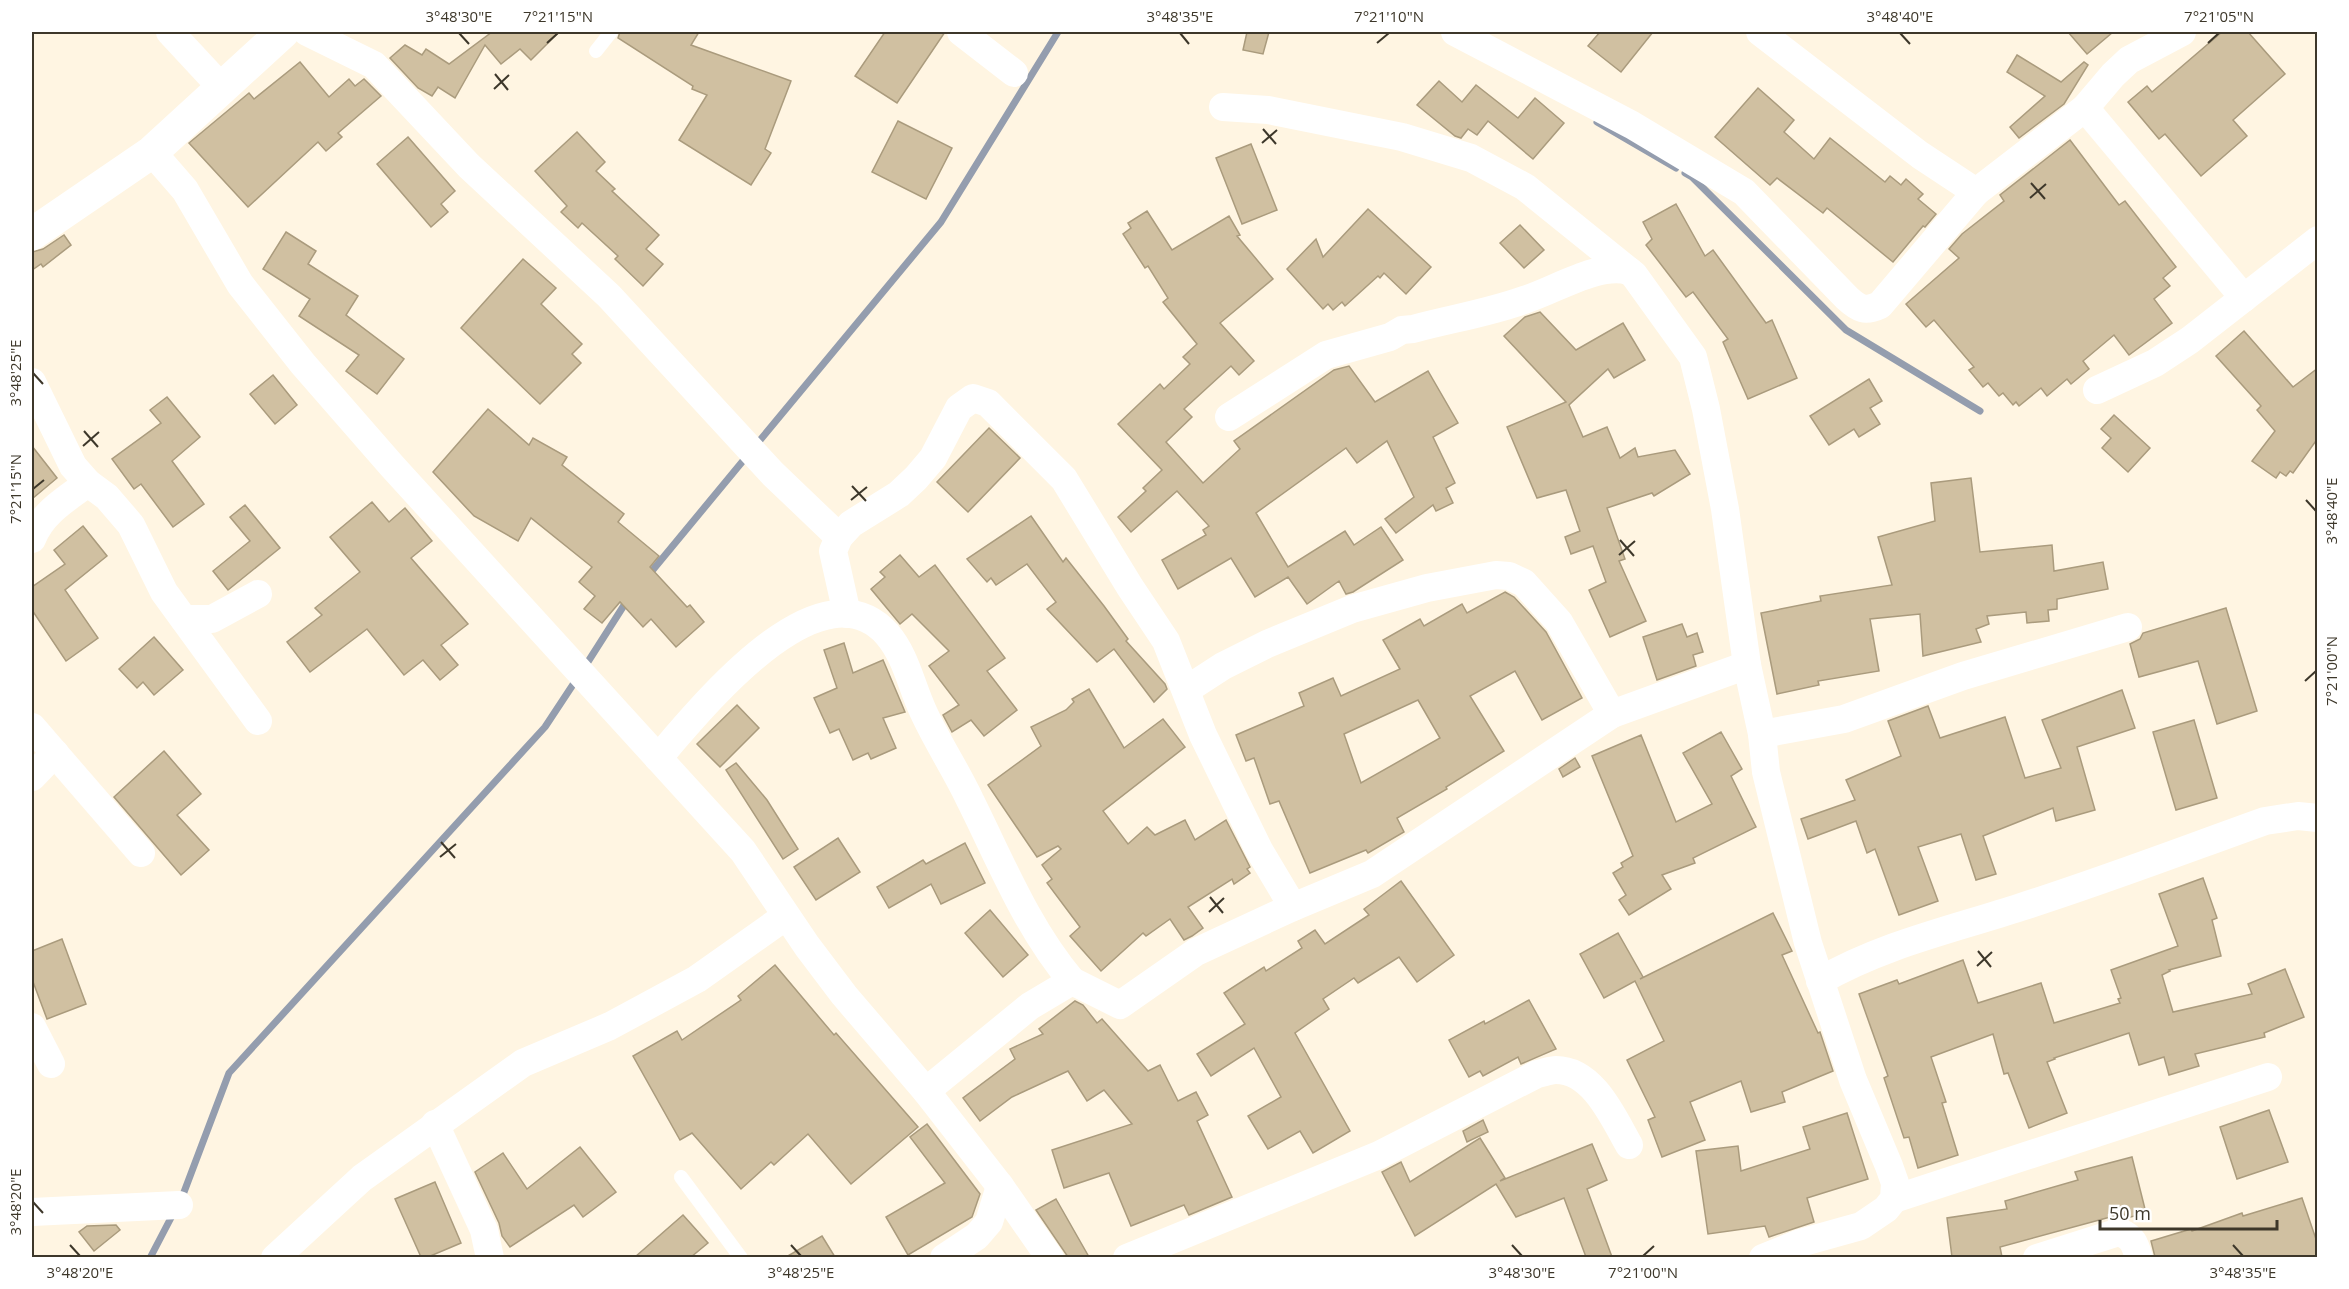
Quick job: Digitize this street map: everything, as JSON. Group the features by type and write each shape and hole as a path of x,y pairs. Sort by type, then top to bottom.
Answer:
{"street":[{"path":"170,32 222,88"},
{"path":"32,234 152,152 283,32"},
{"path":"306,32 374,65 469,165 609,296 773,474 838,537"},
{"path":"961,32 1014,74"},
{"path":"1455,32 1632,125 1743,192 1846,298 1859,309 1869,310 1880,305 1976,192 2085,108 2129,60 2169,35"},
{"path":"1760,32 1920,155 1976,192"},
{"path":"1223,106 1268,110 1402,137 1471,158 1526,187 1629,271 1693,357 1725,509 1747,665 1762,734 1766,772 1808,943 1853,1080 1895,1183 1894,1199"},
{"path":"2085,108 2244,298"},
{"path":"152,152 185,190 240,284 263,316 393,466 743,851 786,916 844,995 926,1091 1000,1186 1050,1257"},
{"path":"2097,390 2155,363 2190,340 2318,240"},
{"path":"1229,417 1326,355 1390,337 1402,330 1524,301 1589,275 1620,269 1629,271"},
{"path":"32,382 73,466 88,483 107,497 131,525 164,592 258,721"},
{"path":"848,614 833,551 838,537 851,524 899,494 916,478 933,458 959,408 973,398 988,404 1064,479 1166,641 1203,735 1254,839 1293,907"},
{"path":"32,539 36,529 52,510 88,483"},
{"path":"1186,690 1240,657 1352,609 1427,588 1496,575 1509,576 1524,583 1559,622 1612,714"},
{"path":"184,619 212,619 258,594"},
{"path":"658,758 726,681 767,646 809,620 848,614 871,620 898,649 923,711 1050,956 1072,981 1120,1005 1196,952 1293,907 1372,874 1612,714 1747,665"},
{"path":"1762,734 1844,719 1963,676 2128,627"},
{"path":"32,727 141,853"},
{"path":"32,777 55,753"},
{"path":"1820,981 1872,955 2062,894 2265,821 2308,817"},
{"path":"275,1257 362,1178 523,1062 610,1026 697,979 786,916"},
{"path":"926,1091 1030,1006 1072,981"},
{"path":"32,1028 51,1064"},
{"path":"1127,1257 1379,1155 1537,1074 1556,1070 1585,1081 1600,1097 1629,1145"},
{"path":"1763,1257 1800,1243 1861,1226 1886,1209 1894,1199 2268,1077"},
{"path":"435,1124 484,1230 490,1257"},
{"path":"944,1257 977,1236 989,1222 1000,1186"},
{"path":"32,1212 179,1205"},
{"path":"2037,1257 2119,1232 2135,1242 2139,1257"}],"lane":[{"path":"597,51 611,32"},
{"path":"681,1177 741,1257"}],"building":[{"path":"492,32 559,32 531,60 520,49 501,64 485,45 455,98 438,87 432,96 418,88 390,58 405,45 422,55 426,49 449,64"},
{"path":"620,32 699,32 691,45 791,81 765,149 771,153 751,185 679,140 707,95 692,89 693,86 618,38"},
{"path":"885,32 945,32 897,103 855,76"},
{"path":"1247,32 1269,32 1263,54 1243,50"},
{"path":"1600,32 1653,32 1621,72 1588,46"},
{"path":"2068,32 2113,32 2087,54"},
{"path":"2222,32 2248,32 2285,74 2233,120 2247,136 2201,176 2165,134 2159,139 2128,102 2147,86 2152,92"},
{"path":"2017,55 2061,82 2084,62 2088,65 2064,104 2019,138 2010,127 2045,96 2007,72"},
{"path":"300,62 329,97 349,79 355,86 364,79 381,96 338,133 342,137 326,151 318,142 248,207 189,143 249,93 254,99"},
{"path":"1439,81 1462,102 1476,85 1518,118 1535,98 1564,123 1533,159 1488,121 1477,135 1468,129 1461,138 1455,136 1417,105"},
{"path":"1758,88 1794,120 1784,132 1814,159 1830,138 1885,182 1890,176 1901,185 1906,179 1923,194 1918,199 1936,214 1893,262 1827,208 1823,213 1777,178 1770,185 1715,137"},
{"path":"898,121 952,148 926,199 872,172"},
{"path":"577,132 605,162 596,171 615,189 612,191 659,235 646,249 663,264 643,286 615,259 618,256 582,223 578,228 561,212 567,206 535,171"},
{"path":"408,137 455,191 441,204 448,212 431,227 377,164"},
{"path":"2070,140 2119,205 2125,201 2176,267 2163,278 2170,286 2154,299 2172,323 2129,355 2114,335 2083,361 2089,369 2071,384 2067,379 2047,396 2041,388 2019,406 2016,402 2013,405 2003,393 1999,396 1988,383 1983,387 1969,370 1974,367 1934,320 1926,327 1906,304 1959,258 1949,249 1962,234 2004,201 2000,195"},
{"path":"1251,144 1277,210 1242,224 1216,158"},
{"path":"1676,204 1705,256 1713,250 1766,323 1772,320 1797,378 1748,399 1723,342 1728,339 1693,292 1686,297 1646,245 1652,239 1643,222"},
{"path":"1368,209 1431,267 1406,294 1384,273 1345,306 1342,302 1333,310 1328,304 1323,309 1287,269 1316,239 1323,257"},
{"path":"1147,211 1172,250 1229,216 1240,235 1237,236 1273,279 1220,323 1254,361 1239,375 1231,366 1184,409 1192,417 1166,442 1203,483 1240,449 1234,441 1334,370 1349,366 1375,402 1428,371 1458,423 1433,437 1455,483 1446,488 1453,503 1436,511 1433,505 1396,533 1385,519 1414,497 1387,441 1357,463 1346,448 1256,513 1288,567 1345,531 1354,545 1381,527 1403,560 1353,592 1346,594 1339,581 1307,604 1288,577 1255,597 1231,558 1178,589 1162,560 1206,535 1203,530 1209,526 1177,491 1131,532 1118,517 1146,491 1143,488 1162,470 1118,424 1160,384 1164,389 1190,364 1183,357 1197,344 1163,302 1168,298 1148,266 1145,268 1123,234 1131,228 1128,223"},
{"path":"1520,225 1544,250 1524,268 1500,243"},
{"path":"286,232 316,251 308,264 358,296 346,315 404,359 377,394 346,371 359,355 299,316 310,299 263,269"},
{"path":"64,235 71,245 43,267 41,264 32,270 32,252 43,249"},
{"path":"523,259 556,288 541,304 582,344 572,354 581,363 540,404 461,328"},
{"path":"1540,312 1576,350 1623,323 1645,360 1614,378 1608,369 1569,405 1583,437 1607,427 1620,458 1635,448 1638,457 1675,450 1690,474 1654,496 1652,493 1607,508 1625,559 1619,561 1646,621 1610,637 1589,590 1606,582 1593,546 1571,554 1565,537 1580,531 1566,490 1537,498 1507,427 1566,402 1504,336 1525,317"},
{"path":"2244,331 2293,387 2318,368 2318,438 2293,473 2290,471 2286,476 2280,472 2276,478 2252,461 2275,431 2257,410 2261,406 2216,356"},
{"path":"273,375 297,405 275,424 250,394"},
{"path":"1869,379 1882,401 1870,408 1880,424 1859,437 1854,429 1829,445 1810,416"},
{"path":"167,397 200,437 172,461 204,504 173,527 141,484 134,489 112,459 161,423 150,410"},
{"path":"488,409 529,445 533,438 567,457 562,465 624,514 618,522 659,556 650,567 687,607 690,605 704,622 676,647 651,619 643,627 620,602 602,623 584,609 595,596 579,582 592,567 531,518 518,541 474,516 433,472"},
{"path":"2114,415 2150,448 2128,472 2102,448 2111,438 2101,429"},
{"path":"989,428 1020,458 968,512 937,482"},
{"path":"32,446 57,478 32,499"},
{"path":"1971,478 1980,552 2052,545 2054,571 2103,562 2108,589 2057,599 2057,609 2048,610 2049,621 2027,623 2026,612 1987,616 1989,624 1976,629 1981,642 1923,656 1920,614 1870,619 1879,671 1818,681 1819,685 1777,694 1761,613 1821,601 1820,596 1892,585 1878,537 1935,521 1931,483"},
{"path":"372,502 389,522 405,508 432,541 411,558 468,624 441,645 458,665 440,680 423,660 404,675 367,629 310,672 287,642 322,615 315,608 360,572 330,537"},
{"path":"245,505 280,548 228,590 213,571 250,541 230,517"},
{"path":"1031,516 1063,562 1066,558 1104,606 1128,639 1126,641 1165,684 1167,689 1154,702 1114,649 1097,662 1047,609 1056,602 1027,564 996,585 991,578 987,582 967,559"},
{"path":"83,526 107,556 65,590 98,638 66,661 32,610 32,587 65,564 54,550"},
{"path":"900,555 919,577 935,565 1005,658 987,671 1017,710 984,736 971,720 952,732 943,715 959,705 929,666 949,651 912,614 900,624 871,589 885,577 880,572"},
{"path":"1505,592 1514,597 1546,632 1582,698 1542,720 1515,671 1470,696 1504,751 1446,787 1447,789 1397,818 1404,832 1368,853 1366,850 1310,873 1279,801 1270,804 1254,758 1246,761 1236,735 1304,706 1299,693 1333,678 1341,696 1400,669 1383,640 1420,619 1424,626 1462,604 1467,613","holes":["1418,700 1440,738 1361,783 1344,734"]},
{"path":"2226,608 2257,711 2217,724 2198,661 2139,677 2130,644 2140,639 2143,633"},
{"path":"1682,624 1687,637 1697,633 1703,652 1693,655 1696,666 1657,680 1643,637"},
{"path":"154,637 183,670 154,695 143,682 137,688 119,669"},
{"path":"844,643 853,673 883,660 905,712 883,718 896,748 871,759 868,753 853,760 839,729 830,733 814,698 837,688 824,650"},
{"path":"1089,689 1124,748 1163,719 1185,747 1103,811 1128,844 1147,827 1155,835 1185,820 1195,840 1226,820 1250,867 1247,869 1250,873 1234,884 1232,879 1188,907 1203,928 1192,936 1184,940 1170,919 1146,936 1143,933 1101,971 1070,936 1080,927 1047,883 1052,879 1042,865 1061,849 1058,846 1037,857 988,785 1041,746 1031,727 1066,710 1074,702 1072,699"},
{"path":"2122,690 2135,728 2077,747 2095,810 2056,821 2053,808 1983,836 1996,874 1976,880 1961,834 1918,847 1938,901 1899,915 1875,849 1867,853 1856,821 1808,839 1801,819 1855,800 1846,780 1901,756 1888,721 1928,706 1940,738 2005,717 2025,778 2061,768 2042,720"},
{"path":"737,705 759,728 720,767 697,744"},
{"path":"2194,720 2217,798 2176,810 2153,732"},
{"path":"1721,732 1742,769 1731,776 1756,827 1693,858 1695,863 1662,875 1671,889 1629,915 1619,900 1626,895 1613,873 1623,867 1621,863 1633,856 1592,756 1641,735 1676,822 1712,804 1683,753"},
{"path":"164,751 201,794 177,815 209,850 181,875 114,797"},
{"path":"1575,758 1580,767 1563,777 1559,769"},
{"path":"736,763 767,800 798,849 783,859 726,770"},
{"path":"838,838 860,872 816,900 794,867"},
{"path":"965,843 985,883 941,904 931,884 889,908 877,887 923,860 926,864"},
{"path":"2203,878 2217,918 2212,920 2221,956 2169,970 2162,975 2173,1012 2252,994 2248,984 2285,969 2304,1017 2264,1033 2265,1037 2195,1054 2199,1066 2169,1075 2164,1057 2139,1065 2129,1033 2054,1058 2047,1062 2067,1113 2029,1128 2008,1073 2004,1074 1993,1034 1931,1057 1946,1102 1942,1103 1958,1155 1918,1168 1909,1137 1904,1138 1884,1078 1888,1076 1859,994 1897,980 1899,984 1963,960 1978,1003 2041,983 2054,1023 2120,1003 2118,999 2121,998 2111,970 2178,946 2159,894"},
{"path":"1401,881 1454,955 1417,982 1399,957 1358,983 1354,978 1323,999 1329,1009 1295,1033 1350,1131 1313,1153 1300,1131 1268,1149 1248,1116 1281,1097 1254,1048 1211,1076 1197,1054 1245,1024 1224,993 1264,967 1266,971 1302,948 1298,941 1315,930 1325,944 1369,915 1364,909"},
{"path":"990,910 1028,955 1003,977 965,933"},
{"path":"1773,913 1792,951 1782,955 1818,1033 1820,1032 1833,1071 1782,1092 1785,1102 1751,1112 1741,1081 1690,1102 1705,1140 1662,1157 1648,1120 1655,1117 1627,1060 1664,1041 1635,981 1604,998 1580,954 1618,933 1643,977 1640,979"},
{"path":"62,939 86,1004 47,1019 32,979 32,951"},
{"path":"775,965 834,1035 836,1033 918,1127 851,1184 808,1134 774,1165 771,1162 741,1189 692,1133 680,1140 633,1056 677,1031 682,1040 741,1000 738,996"},
{"path":"1529,1000 1556,1049 1521,1064 1518,1057 1483,1076 1480,1071 1469,1077 1449,1040"},
{"path":"1075,1001 1083,1005 1097,1023 1102,1019 1148,1071 1160,1065 1178,1101 1196,1092 1208,1115 1197,1121 1232,1197 1189,1215 1184,1205 1131,1226 1109,1173 1064,1188 1052,1150 1132,1124 1104,1090 1087,1101 1068,1071 1012,1097 980,1121 963,1098 1015,1059 1010,1049 1043,1034 1039,1029"},
{"path":"2269,1110 2288,1162 2237,1179 2220,1127"},
{"path":"1847,1113 1868,1179 1807,1198 1814,1222 1769,1237 1765,1226 1708,1234 1696,1151 1738,1146 1741,1171 1810,1149 1803,1127"},
{"path":"1483,1120 1488,1132 1467,1142 1463,1131"},
{"path":"927,1124 980,1194 972,1217 908,1255 886,1217 945,1183 910,1137"},
{"path":"1480,1138 1505,1178 1500,1181 1592,1144 1607,1180 1587,1189 1612,1257 1586,1257 1564,1198 1516,1217 1496,1184 1415,1236 1382,1172 1401,1162 1410,1182"},
{"path":"580,1147 616,1192 583,1217 574,1205 510,1247 502,1236 499,1223 475,1172 503,1153 527,1189"},
{"path":"2132,1157 2146,1213 2127,1218 2124,1214 2114,1216 2000,1247 2002,1257 1952,1257 1947,1218 2007,1209 2005,1201 2078,1180 2075,1172"},
{"path":"435,1182 461,1243 428,1257 421,1257 395,1199"},
{"path":"2302,1198 2318,1245 2318,1257 2155,1257 2151,1241 2191,1229 2192,1231 2242,1213 2243,1216"},
{"path":"1056,1199 1089,1257 1068,1257 1036,1210"},
{"path":"683,1215 708,1243 691,1257 635,1257"},
{"path":"116,1225 120,1230 94,1251 79,1232 87,1226"},
{"path":"822,1236 835,1257 786,1257"}],"waterway":[{"path":"756,445 941,222 1058,32"},
{"path":"1597,122 1676,168"},
{"path":"1685,173 1692,177 1846,330 1980,411"},
{"path":"647,577 747,456"},
{"path":"584,668 628,599"},
{"path":"181,1200 229,1073 545,727 578,677"},
{"path":"150,1258 174,1212"}]}
